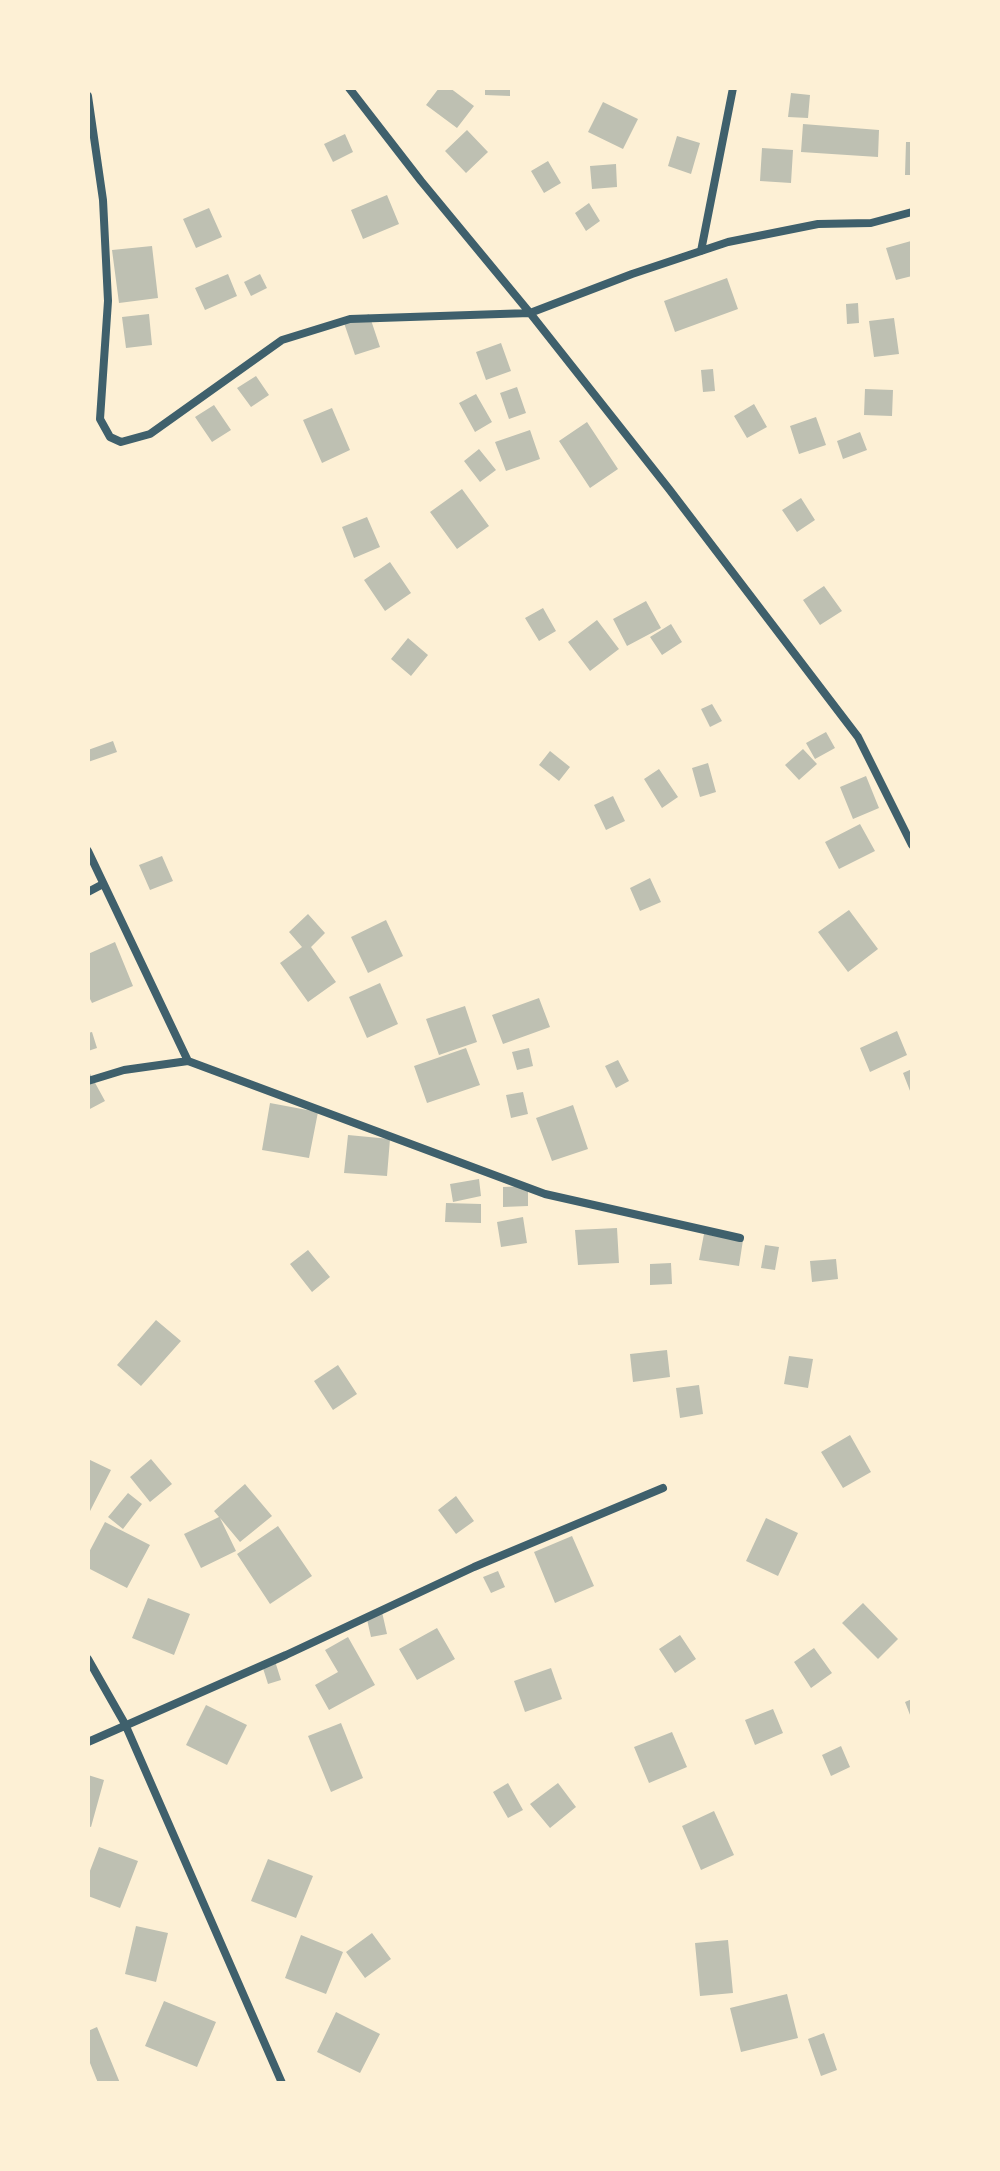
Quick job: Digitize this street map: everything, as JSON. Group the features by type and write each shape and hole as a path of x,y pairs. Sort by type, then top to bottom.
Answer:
{"street":[{"path":"349,88 669,489 858,737 912,845"},
{"path":"701,251 733,88"},
{"path":"88,96 103,200 108,301 100,419 110,437 121,442 150,434 282,340 350,319 530,313 728,242 818,224 871,223 912,212"},
{"path":"88,851 188,1061"},
{"path":"88,892 103,884"},
{"path":"88,1081 124,1070 188,1061 545,1194 740,1238"},
{"path":"88,1742 286,1655 474,1567 663,1488"},
{"path":"88,1659 125,1724 282,2083"}],"building":[{"path":"439,88 450,88 474,106 457,128 426,105"},
{"path":"485,88 510,88 510,96 485,95"},
{"path":"791,93 810,95 808,118 788,117"},
{"path":"603,102 638,119 623,149 588,132"},
{"path":"803,124 879,130 878,157 801,152"},
{"path":"467,130 488,152 466,173 445,151"},
{"path":"345,134 353,152 333,162 324,144"},
{"path":"677,136 700,143 691,174 668,166"},
{"path":"906,142 912,142 912,175 905,175"},
{"path":"762,148 793,150 791,183 760,181"},
{"path":"548,161 561,183 544,193 531,171"},
{"path":"616,164 617,187 592,189 590,166"},
{"path":"387,195 399,224 363,239 351,210"},
{"path":"589,203 600,221 586,231 575,213"},
{"path":"209,208 222,237 196,248 183,219"},
{"path":"911,241 912,276 896,280 886,248"},
{"path":"152,246 158,298 119,303 112,250"},
{"path":"228,274 237,296 205,310 195,288"},
{"path":"260,274 267,288 251,296 244,282"},
{"path":"727,278 738,309 675,332 664,301"},
{"path":"858,303 859,323 847,324 846,304"},
{"path":"149,314 152,345 126,348 122,317"},
{"path":"369,314 380,347 355,355 344,323"},
{"path":"894,318 899,354 874,357 869,321"},
{"path":"501,343 511,371 486,380 476,352"},
{"path":"713,369 715,391 703,392 701,370"},
{"path":"256,376 269,395 251,407 237,388"},
{"path":"517,387 526,413 509,419 500,393"},
{"path":"865,389 893,390 892,416 864,415"},
{"path":"476,394 492,422 475,432 459,403"},
{"path":"754,404 767,427 747,438 734,416"},
{"path":"214,405 231,430 212,442 195,417"},
{"path":"332,408 350,450 322,463 303,420"},
{"path":"816,417 826,445 799,454 790,426"},
{"path":"587,422 618,469 590,488 559,441"},
{"path":"530,430 540,459 506,471 495,442"},
{"path":"860,432 867,450 843,459 837,441"},
{"path":"479,449 496,470 480,482 464,461"},
{"path":"462,489 489,526 457,549 430,512"},
{"path":"801,498 815,520 797,532 782,510"},
{"path":"367,517 380,547 354,558 342,527"},
{"path":"390,562 411,593 385,611 364,580"},
{"path":"824,586 842,611 820,625 803,600"},
{"path":"646,601 661,628 627,646 613,619"},
{"path":"543,608 556,631 539,641 525,618"},
{"path":"597,620 619,649 590,671 568,642"},
{"path":"671,624 682,642 662,655 650,637"},
{"path":"408,638 428,655 411,676 391,659"},
{"path":"712,704 722,721 710,727 701,709"},
{"path":"826,732 835,748 815,759 806,743"},
{"path":"113,741 117,752 88,762 88,750"},
{"path":"803,749 817,764 799,780 785,765"},
{"path":"550,751 570,767 559,781 539,765"},
{"path":"708,763 716,792 700,797 692,768"},
{"path":"659,769 678,797 662,808 644,779"},
{"path":"866,776 879,808 853,819 840,787"},
{"path":"613,796 625,821 606,830 594,805"},
{"path":"860,824 875,851 839,869 825,842"},
{"path":"162,856 173,881 150,890 139,865"},
{"path":"650,878 661,902 640,911 630,888"},
{"path":"849,910 878,949 848,972 818,932"},
{"path":"308,914 325,933 311,947 336,982 308,1002 280,963 302,947 289,932"},
{"path":"386,920 403,956 368,973 351,937"},
{"path":"115,942 133,986 92,1003 88,995 88,954"},
{"path":"380,983 398,1024 367,1038 349,997"},
{"path":"539,998 550,1027 503,1044 492,1015"},
{"path":"465,1006 477,1042 439,1055 426,1019"},
{"path":"897,1031 907,1055 870,1072 860,1048"},
{"path":"92,1032 97,1048 88,1051 88,1033"},
{"path":"466,1048 480,1085 427,1103 414,1066"},
{"path":"529,1048 533,1066 517,1070 512,1052"},
{"path":"618,1060 629,1081 616,1088 605,1066"},
{"path":"912,1069 912,1096 903,1073"},
{"path":"88,1070 105,1101 88,1110"},
{"path":"523,1092 528,1114 511,1118 506,1095"},
{"path":"270,1103 318,1112 309,1158 262,1150"},
{"path":"573,1105 588,1149 552,1161 536,1118"},
{"path":"348,1135 390,1139 387,1176 344,1173"},
{"path":"479,1179 481,1196 453,1202 450,1184"},
{"path":"528,1186 528,1206 503,1207 503,1187"},
{"path":"446,1203 481,1204 481,1223 445,1222"},
{"path":"523,1217 527,1243 501,1247 497,1222"},
{"path":"617,1228 619,1263 578,1265 575,1230"},
{"path":"704,1234 743,1240 739,1266 699,1260"},
{"path":"765,1245 779,1247 775,1270 761,1268"},
{"path":"308,1250 330,1277 312,1292 290,1264"},
{"path":"836,1259 838,1279 812,1282 810,1261"},
{"path":"671,1263 672,1284 650,1285 650,1264"},
{"path":"156,1320 181,1341 141,1386 117,1365"},
{"path":"667,1350 670,1377 633,1382 630,1354"},
{"path":"789,1356 813,1359 808,1388 784,1384"},
{"path":"338,1365 357,1394 333,1410 314,1381"},
{"path":"699,1385 703,1414 680,1418 676,1388"},
{"path":"850,1435 871,1472 843,1488 821,1452"},
{"path":"88,1459 111,1470 88,1515"},
{"path":"151,1459 172,1484 150,1502 130,1477"},
{"path":"245,1484 272,1516 240,1542 220,1518 236,1551 201,1568 184,1534 219,1517 214,1511"},
{"path":"128,1493 142,1504 123,1529 108,1517"},
{"path":"456,1496 474,1521 456,1534 438,1510"},
{"path":"766,1518 798,1533 778,1576 746,1561"},
{"path":"105,1522 150,1545 127,1588 88,1568 88,1554"},
{"path":"278,1526 312,1576 270,1604 237,1554"},
{"path":"572,1536 594,1586 555,1603 534,1552"},
{"path":"498,1571 505,1587 491,1593 483,1577"},
{"path":"148,1598 190,1614 174,1655 132,1638"},
{"path":"863,1603 898,1639 878,1659 842,1623"},
{"path":"382,1612 387,1634 371,1637 366,1615"},
{"path":"437,1628 455,1659 417,1680 399,1649"},
{"path":"680,1635 696,1659 675,1673 659,1649"},
{"path":"348,1637 375,1685 329,1710 315,1685 338,1672 325,1650"},
{"path":"814,1648 832,1673 811,1688 794,1662"},
{"path":"274,1658 281,1680 268,1684 261,1662"},
{"path":"551,1668 562,1699 525,1712 514,1681"},
{"path":"912,1699 912,1720 905,1702"},
{"path":"206,1705 247,1725 227,1765 186,1745"},
{"path":"773,1709 783,1733 755,1745 745,1720"},
{"path":"341,1723 363,1778 331,1792 308,1736"},
{"path":"672,1732 687,1767 649,1783 634,1747"},
{"path":"841,1746 850,1767 831,1776 822,1755"},
{"path":"88,1775 104,1780 91,1827 88,1826"},
{"path":"508,1783 523,1810 508,1818 493,1792"},
{"path":"558,1783 576,1807 550,1828 530,1804"},
{"path":"714,1811 734,1855 701,1870 682,1826"},
{"path":"99,1847 138,1861 120,1908 88,1896 88,1876"},
{"path":"268,1859 313,1876 296,1918 251,1901"},
{"path":"136,1926 168,1933 156,1982 125,1974"},
{"path":"372,1933 391,1959 365,1978 346,1952"},
{"path":"301,1935 343,1952 326,1994 285,1978"},
{"path":"728,1940 733,1993 700,1996 695,1943"},
{"path":"787,1994 798,2038 741,2052 730,2008"},
{"path":"164,2001 216,2022 197,2067 145,2046"},
{"path":"336,2012 380,2034 360,2073 317,2052"},
{"path":"97,2027 120,2083 98,2083 88,2058 88,2031"},
{"path":"824,2033 837,2070 821,2076 808,2039"}]}
